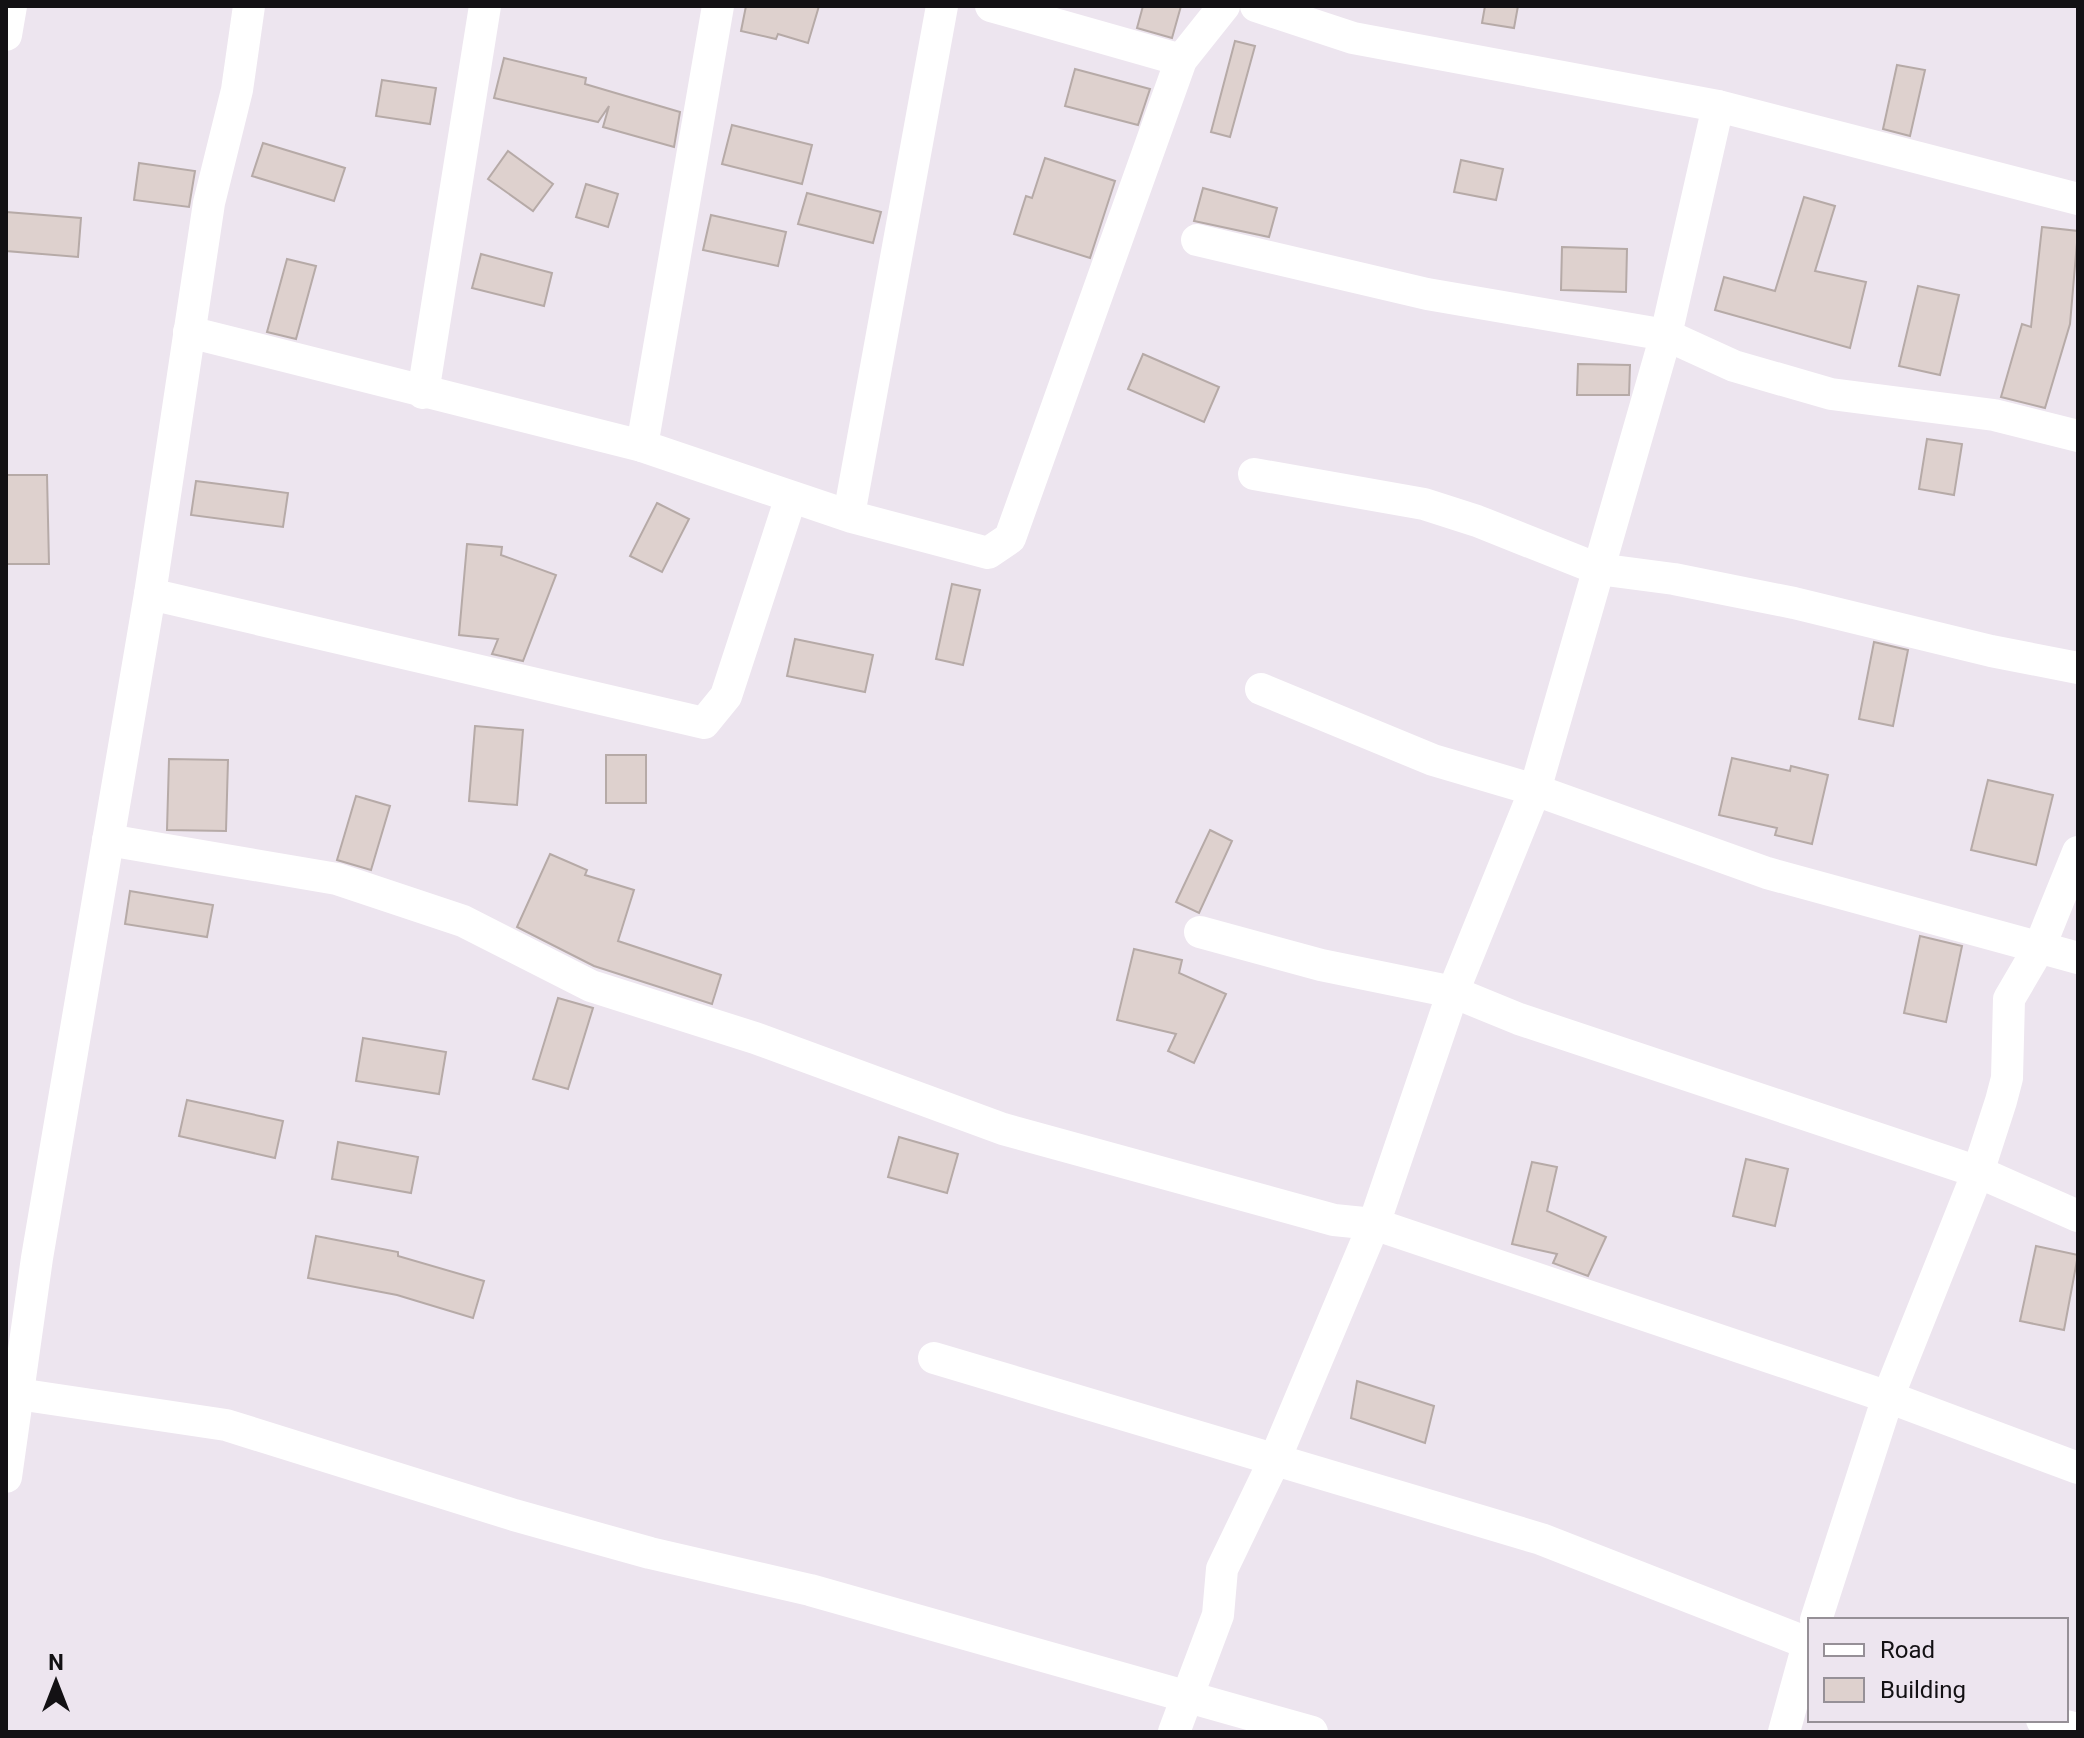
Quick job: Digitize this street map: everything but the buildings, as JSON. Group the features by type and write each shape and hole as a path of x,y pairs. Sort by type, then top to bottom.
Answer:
{"street":[{"path":"6,35 11,6"},
{"path":"6,1477 71,1047 150,594 209,203 237,90 249,6"},
{"path":"423,393 485,6"},
{"path":"642,446 718,6"},
{"path":"849,515 942,6"},
{"path":"991,6 1181,60"},
{"path":"189,332 642,446 849,515 988,553 1010,538 1181,60 1224,6"},
{"path":"1256,6 1353,38 1718,106 2078,199"},
{"path":"1174,1732 1218,1615 1222,1569 1275,1459 1374,1224 1453,992 1535,790 1666,335 1718,106"},
{"path":"1197,240 1427,294 1666,335 1734,366 1831,394 1994,415 2078,436"},
{"path":"1254,474 1424,504 1477,521 1598,569 1674,579 1794,603 1991,651 2078,668"},
{"path":"150,594 704,723 726,696 791,497"},
{"path":"1261,689 1433,760 1535,790 1767,873 2078,958"},
{"path":"108,840 337,879 463,921 591,986 755,1038 1003,1129 1334,1220 1374,1224 1888,1397 2078,1468"},
{"path":"1817,1618 1888,1397 1978,1172 2007,1078 2009,999 2040,946 2078,852"},
{"path":"1200,932 1321,965 1453,992 1533,1024 1978,1172 2078,1216"},
{"path":"934,1358 1541,1539 1808,1635"},
{"path":"18,1394 226,1425 514,1515 650,1553 810,1590 1312,1732"},
{"path":"1784,1732 1808,1647"},
{"path":"2050,1722 2078,1729"}]}
